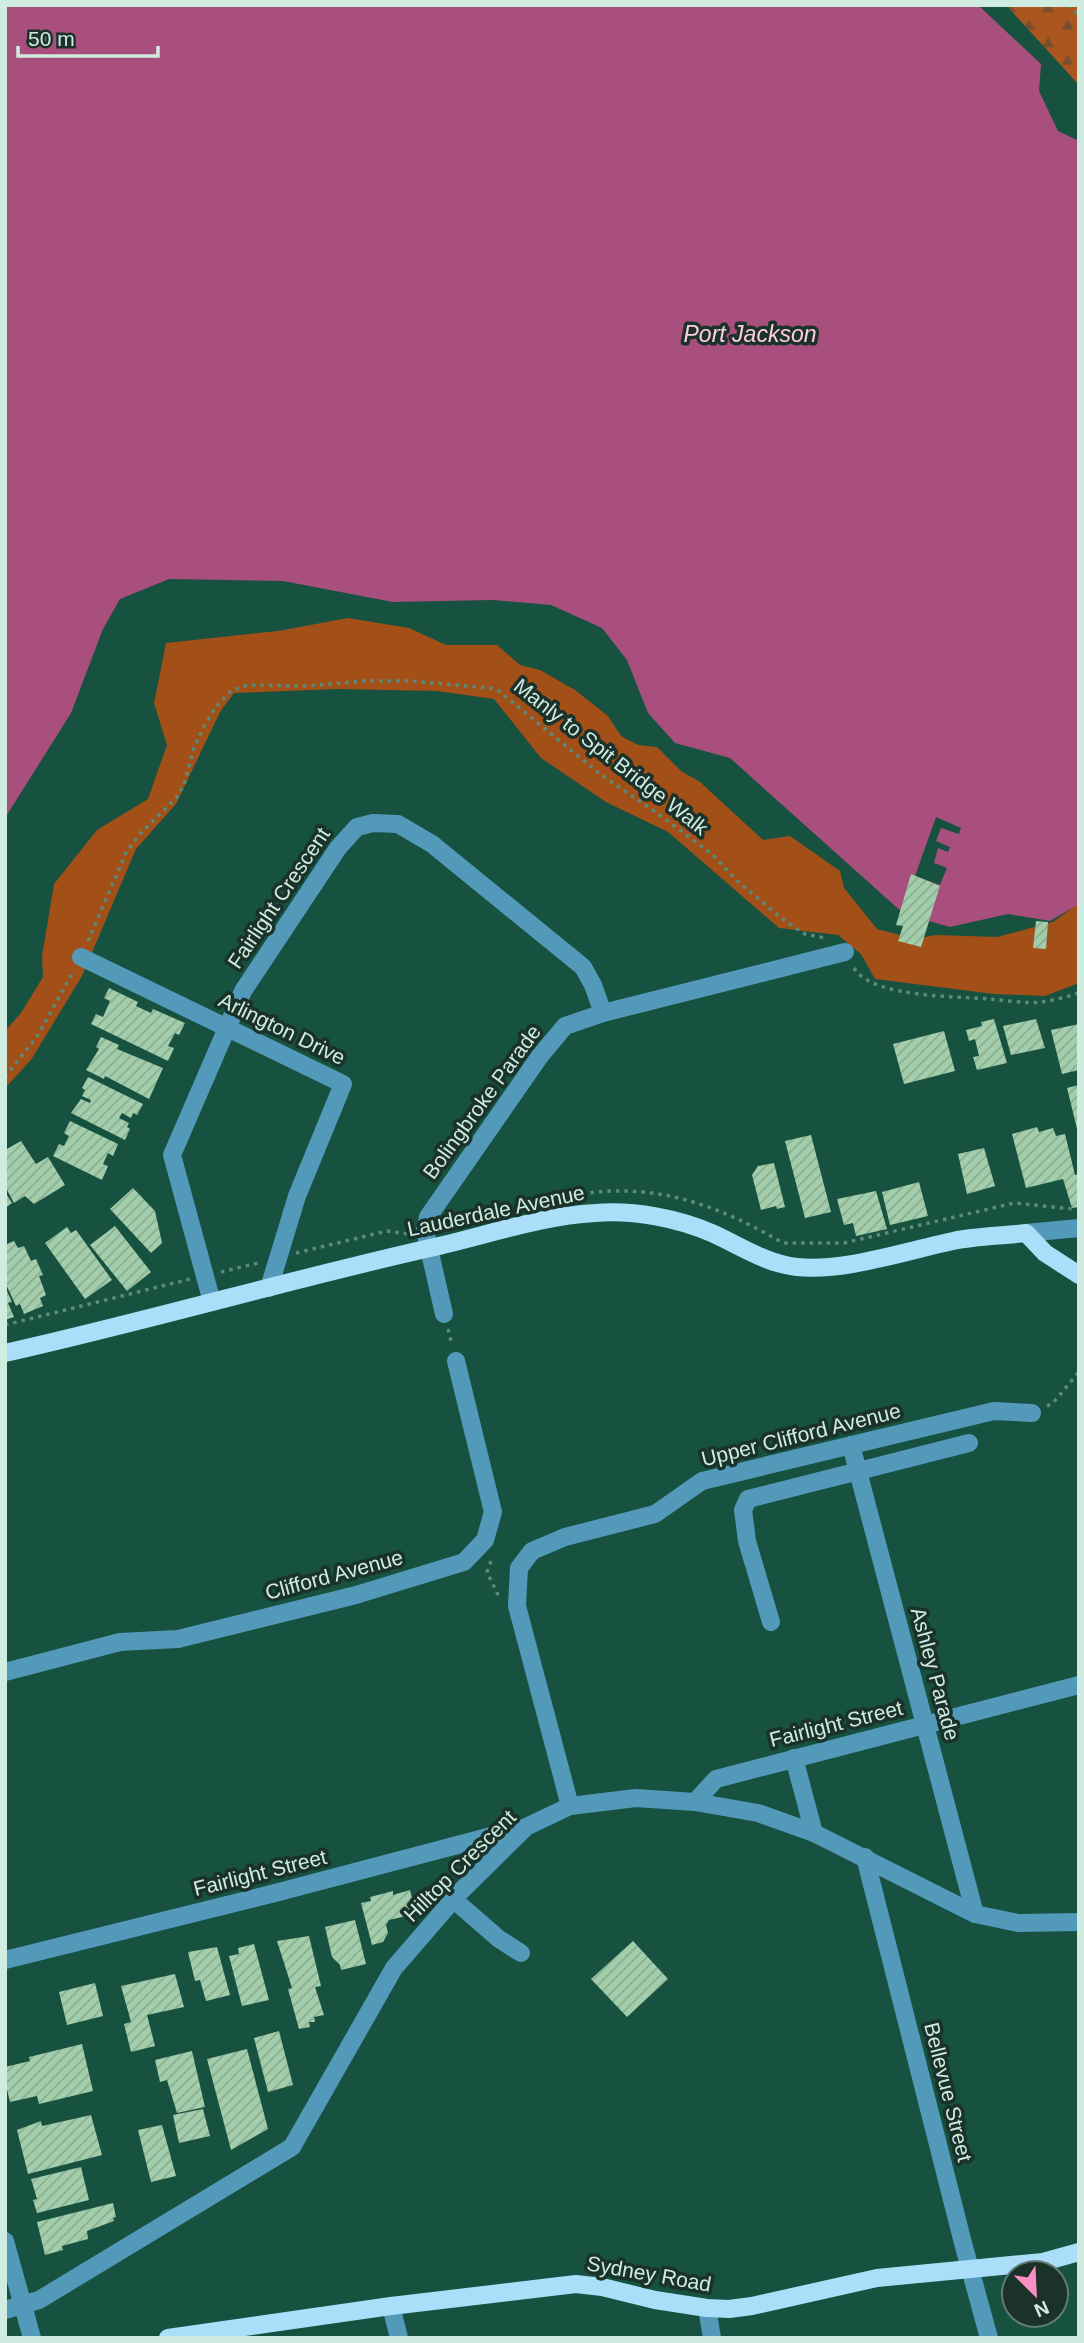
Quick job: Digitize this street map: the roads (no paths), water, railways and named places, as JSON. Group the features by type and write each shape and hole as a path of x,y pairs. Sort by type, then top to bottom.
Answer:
{"main road":[{"name":"Lauderdale Avenue","path":"5,1353 558,1218 614,1212 638,1214 689,1225 758,1255 784,1265 798,1267 860,1262 957,1240 1026,1233"},
{"path":"1026,1233 1045,1253 1079,1275"},
{"name":"Sydney Road","path":"168,2338 391,2306 576,2284 602,2287 655,2301 707,2308 752,2306 877,2278 1042,2262 1079,2252"}],"street":[{"name":"Fairlight Crescent","path":"212,1302 172,1155 243,991 338,848 357,827 398,824 432,844 583,967 603,1013"},
{"name":"Bolingbroke Parade","path":"444,1314 425,1231 428,1217 540,1056 565,1026 603,1013 845,952"},
{"name":"Arlington Drive","path":"81,957 343,1084 297,1196 269,1288"},
{"name":"Lauderdale Avenue","path":"1026,1233 1079,1228"},
{"name":"Clifford Avenue","path":"5,1672 120,1642 178,1639 356,1595 464,1562 485,1540 493,1513 456,1362"},
{"name":"Upper Clifford Avenue","path":"570,1806 517,1606 519,1568 532,1551 565,1537 655,1514 702,1481 994,1411 1032,1413"},
{"path":"771,1622 747,1541 743,1510 748,1499 969,1443"},
{"name":"Ashley Parade","path":"851,1445 975,1914"},
{"name":"Fairlight Street","path":"695,1802 716,1779 1079,1685"},
{"path":"794,1758 814,1833"},
{"name":"Hilltop Crescent","path":"14,2308 39,2300 292,2147 394,1968 453,1899 526,1827 570,1806 636,1798 695,1802 758,1813 814,1833 975,1914 1018,1923 1079,1922"},
{"name":"Fairlight Street","path":"5,1960 275,1894 526,1827"},
{"name":"Bellevue Street","path":"865,1857 989,2338"},
{"path":"453,1899 499,1939 521,1953"},
{"path":"5,2241 14,2308 32,2338"},
{"path":"391,2306 399,2338"},
{"path":"707,2308 712,2338"}],"water":[{"name":"Port Jackson","path":"5,5 978,5 1041,64 1039,91 1058,131 1079,141 1079,904 1050,921 1008,914 950,927 904,914 730,758 675,743 648,713 627,660 602,628 551,605 492,600 393,602 283,581 169,579 120,599 103,629 71,713 5,818"}]}
